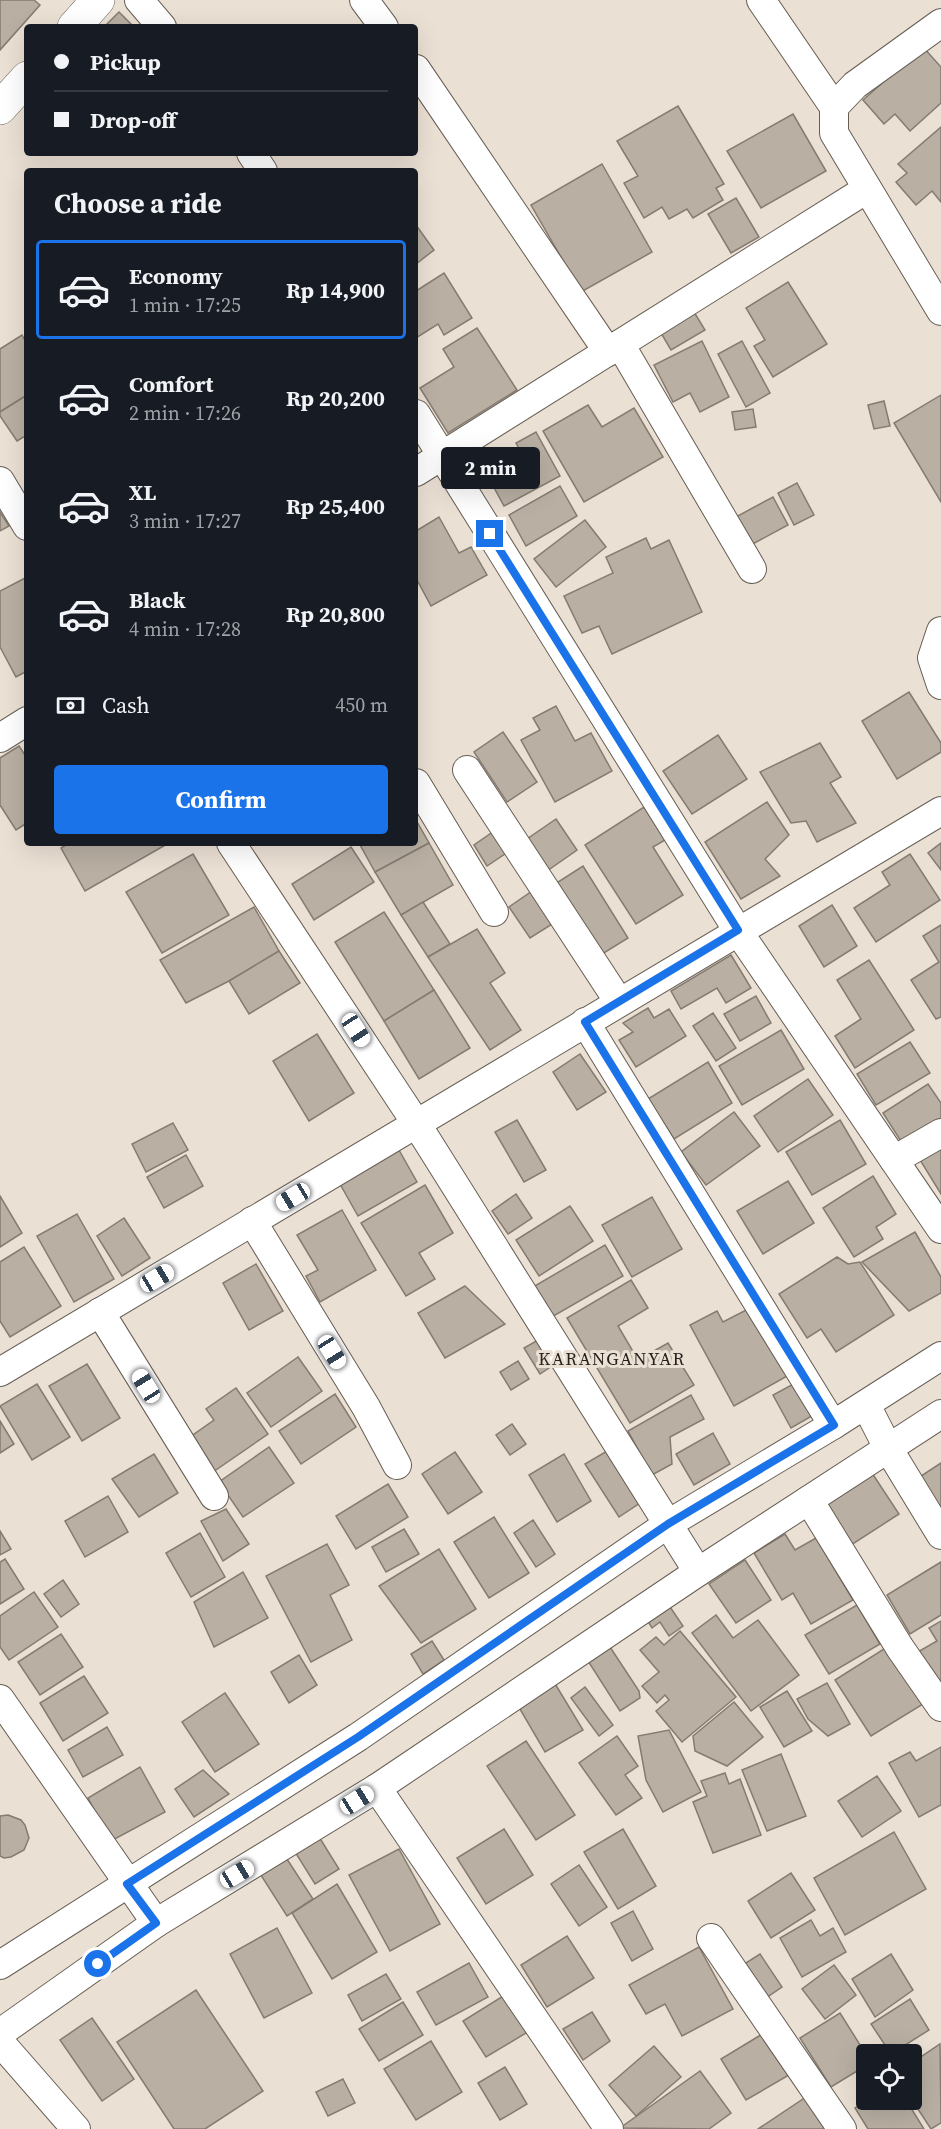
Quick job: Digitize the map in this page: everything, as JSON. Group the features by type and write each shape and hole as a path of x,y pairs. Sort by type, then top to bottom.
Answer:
{"street":[{"path":"139,0 159,24"},
{"path":"364,0 382,24"},
{"path":"761,0 834,107 834,134 941,311"},
{"path":"834,107 855,85 941,23"},
{"path":"418,72 614,348 752,569"},
{"path":"0,108 24,81"},
{"path":"418,471 867,189"},
{"path":"418,417 738,930 941,1229"},
{"path":"0,481 24,521"},
{"path":"941,631 932,658 941,686"},
{"path":"0,738 24,724"},
{"path":"467,770 619,1002"},
{"path":"418,786 494,912"},
{"path":"2,1366 100,1312 941,811"},
{"path":"233,846 416,1123 694,1566"},
{"path":"585,1022 834,1425"},
{"path":"894,1160 941,1133"},
{"path":"252,1221 366,1407 397,1465"},
{"path":"100,1312 214,1496"},
{"path":"0,2033 142,1903 358,1737 941,1356"},
{"path":"866,1405 888,1448 941,1535"},
{"path":"0,1965 142,1903 377,1788 694,1566 809,1500 941,1414"},
{"path":"809,1500 900,1648 941,1707"},
{"path":"0,1699 142,1903"},
{"path":"377,1788 609,2129"},
{"path":"711,1938 842,2129"},
{"path":"0,2042 76,2129"}],"building":[{"path":"0,0 34,0 40,5 0,50"},
{"path":"119,12 131,24 107,24"},
{"path":"923,47 941,67 941,103 910,131 895,114 884,124 863,100"},
{"path":"678,106 724,184 716,188 723,200 693,218 687,209 669,219 662,207 644,218 624,183 638,176 617,141"},
{"path":"793,114 826,171 761,208 727,151"},
{"path":"941,127 941,202 932,191 916,205 896,182 907,173 898,164"},
{"path":"602,164 652,252 581,292 531,205"},
{"path":"736,198 759,237 731,253 708,214"},
{"path":"418,228 434,250 418,262"},
{"path":"444,273 472,318 444,335 438,324 418,337 418,290"},
{"path":"788,282 827,344 773,377 754,346 765,340 746,308"},
{"path":"694,312 705,330 671,350 661,333"},
{"path":"477,328 517,390 448,433 420,388 454,367 443,349"},
{"path":"22,335 24,339 24,397 0,412 0,349"},
{"path":"702,341 729,397 700,412 690,393 673,402 654,365"},
{"path":"742,341 770,393 746,407 718,354"},
{"path":"941,395 941,502 894,423"},
{"path":"24,397 24,437 17,441 0,416 0,412"},
{"path":"884,401 890,426 874,429 868,405"},
{"path":"588,405 602,427 634,408 663,457 584,502 543,431"},
{"path":"753,409 756,427 735,430 732,412"},
{"path":"536,432 560,476 504,506 485,471 521,452 516,443"},
{"path":"797,483 814,515 794,525 778,493"},
{"path":"560,486 577,516 526,546 509,515"},
{"path":"773,497 788,525 749,546 734,518"},
{"path":"0,512 9,526 0,531"},
{"path":"439,517 459,553 471,547 487,575 431,606 418,582 418,530"},
{"path":"585,520 606,547 556,587 534,559"},
{"path":"646,538 651,549 669,540 702,612 612,654 599,626 582,633 564,596 613,573 606,557"},
{"path":"24,579 24,673 16,677 0,647 0,591"},
{"path":"909,692 941,743 941,752 897,779 862,721"},
{"path":"556,706 575,741 591,733 612,771 555,802 521,740 540,730 533,718"},
{"path":"503,732 537,782 507,802 474,752"},
{"path":"718,735 747,779 692,814 663,771"},
{"path":"820,743 841,777 830,783 856,823 817,842 806,821 791,823 760,772"},
{"path":"19,746 24,754 24,825 16,830 0,805 0,758"},
{"path":"767,802 789,835 765,859 780,876 741,899 705,842"},
{"path":"644,807 665,840 653,847 683,895 636,924 585,845"},
{"path":"556,819 577,850 547,871 527,839"},
{"path":"418,824 429,843 375,872 361,846 418,846"},
{"path":"497,829 511,850 487,866 474,845"},
{"path":"429,843 453,885 401,915 375,872"},
{"path":"941,843 941,870 928,853"},
{"path":"64,846 164,846 85,891 61,848"},
{"path":"351,847 374,882 314,920 292,884"},
{"path":"193,854 229,915 162,953 126,892"},
{"path":"910,854 940,900 876,942 854,908 890,885 882,872"},
{"path":"583,866 628,938 599,956 555,884"},
{"path":"535,889 557,921 530,938 509,907"},
{"path":"423,902 450,944 428,957 401,915"},
{"path":"832,905 857,946 824,967 799,926"},
{"path":"254,907 279,951 186,1003 160,960"},
{"path":"384,912 434,990 384,1021 335,942"},
{"path":"941,925 941,1017 936,1019 911,980 939,962 923,936"},
{"path":"477,929 505,973 490,983 521,1030 490,1050 428,957"},
{"path":"279,951 300,983 249,1014 229,981"},
{"path":"731,955 751,988 726,1003 717,988 681,1009 671,991"},
{"path":"869,960 914,1030 855,1068 835,1036 861,1019 837,980"},
{"path":"434,990 470,1048 419,1079 384,1021"},
{"path":"756,996 771,1023 740,1041 724,1014"},
{"path":"648,1008 654,1018 669,1009 686,1036 636,1067 619,1040 633,1032 623,1023"},
{"path":"713,1013 736,1048 716,1061 693,1026"},
{"path":"781,1030 804,1069 742,1105 719,1066"},
{"path":"317,1034 354,1093 309,1121 273,1061"},
{"path":"910,1042 930,1073 876,1105 857,1074"},
{"path":"580,1054 606,1092 577,1110 553,1072"},
{"path":"708,1062 732,1103 674,1139 648,1099"},
{"path":"808,1079 833,1115 778,1152 754,1116"},
{"path":"928,1084 941,1103 941,1122 904,1146 883,1113"},
{"path":"734,1112 760,1146 706,1185 681,1152"},
{"path":"517,1120 546,1170 524,1182 495,1132"},
{"path":"840,1120 866,1164 812,1195 786,1152"},
{"path":"173,1123 188,1150 146,1172 132,1144"},
{"path":"941,1140 941,1194 917,1155"},
{"path":"399,1150 417,1182 358,1216 340,1184"},
{"path":"186,1155 203,1186 164,1208 147,1177"},
{"path":"873,1176 896,1214 876,1227 883,1239 854,1257 823,1208"},
{"path":"788,1181 814,1223 763,1254 737,1211"},
{"path":"425,1185 453,1233 419,1253 435,1279 406,1296 361,1223"},
{"path":"516,1194 532,1218 508,1234 492,1211"},
{"path":"0,1196 22,1233 0,1247"},
{"path":"652,1197 682,1249 632,1277 602,1225"},
{"path":"570,1206 593,1241 539,1276 516,1240"},
{"path":"342,1210 376,1270 320,1302 306,1276 318,1270 297,1235"},
{"path":"77,1214 114,1279 74,1302 37,1236"},
{"path":"124,1218 150,1258 122,1276 97,1236"},
{"path":"915,1232 941,1277 941,1293 909,1311 862,1262"},
{"path":"605,1245 623,1276 550,1318 533,1287"},
{"path":"24,1247 61,1306 10,1337 0,1321 0,1262"},
{"path":"837,1257 848,1264 860,1262 894,1315 836,1352 821,1329 807,1338 779,1294"},
{"path":"256,1264 283,1311 249,1330 223,1283"},
{"path":"631,1280 648,1308 618,1326 638,1360 668,1343 694,1385 630,1423 567,1318"},
{"path":"465,1286 505,1324 445,1358 418,1313"},
{"path":"752,1307 789,1375 734,1406 690,1325 717,1311 723,1322"},
{"path":"540,1339 555,1364 540,1374 524,1348"},
{"path":"298,1357 322,1391 271,1427 247,1393"},
{"path":"518,1361 529,1379 511,1390 500,1372"},
{"path":"87,1364 120,1418 82,1441 49,1386"},
{"path":"799,1381 817,1413 791,1428 773,1395"},
{"path":"37,1384 70,1437 32,1460 0,1406"},
{"path":"236,1388 268,1434 213,1472 190,1437 214,1420 206,1409"},
{"path":"335,1394 356,1427 301,1464 279,1431"},
{"path":"691,1395 704,1419 670,1437 672,1464 652,1475 628,1431"},
{"path":"0,1421 14,1444 0,1453"},
{"path":"512,1424 526,1444 510,1455 496,1435"},
{"path":"713,1433 730,1464 694,1485 676,1454"},
{"path":"269,1447 294,1483 243,1517 219,1482"},
{"path":"607,1451 640,1503 619,1517 585,1464"},
{"path":"455,1452 482,1492 448,1514 422,1474"},
{"path":"154,1454 178,1493 139,1517 112,1479"},
{"path":"564,1454 591,1501 557,1522 529,1475"},
{"path":"941,1463 941,1519 915,1480"},
{"path":"872,1473 899,1514 848,1547 821,1506"},
{"path":"388,1484 408,1517 356,1549 336,1516"},
{"path":"108,1496 128,1532 85,1557 65,1521"},
{"path":"226,1509 249,1544 223,1561 201,1521"},
{"path":"494,1517 529,1573 489,1598 454,1542"},
{"path":"533,1520 555,1554 536,1567 514,1533"},
{"path":"404,1529 419,1554 386,1572 372,1547"},
{"path":"0,1531 11,1549 0,1555"},
{"path":"200,1533 225,1577 191,1597 166,1553"},
{"path":"785,1534 795,1550 816,1538 853,1600 811,1624 793,1593 782,1600 754,1553"},
{"path":"327,1544 349,1585 330,1595 352,1640 311,1662 266,1576"},
{"path":"439,1549 476,1609 421,1643 379,1586"},
{"path":"5,1559 24,1589 0,1604 0,1562"},
{"path":"745,1560 771,1600 736,1623 709,1584"},
{"path":"941,1562 941,1615 910,1634 887,1595"},
{"path":"243,1572 268,1618 214,1647 194,1602"},
{"path":"63,1580 79,1604 61,1617 44,1594"},
{"path":"34,1592 58,1627 9,1660 0,1647 0,1616"},
{"path":"666,1601 683,1626 669,1636 660,1622 652,1628 644,1615"},
{"path":"857,1605 880,1644 829,1674 805,1635"},
{"path":"716,1615 733,1638 758,1620 799,1675 751,1711 692,1633"},
{"path":"941,1621 941,1694 916,1653 937,1641 929,1628"},
{"path":"680,1631 736,1697 682,1742 656,1711 669,1700 665,1695 657,1703 642,1686 659,1672 640,1650 656,1637 664,1645"},
{"path":"61,1634 83,1667 40,1695 18,1662"},
{"path":"432,1641 444,1660 423,1674 411,1654"},
{"path":"610,1647 639,1691 640,1698 620,1711 588,1661"},
{"path":"887,1647 923,1704 871,1736 835,1680"},
{"path":"299,1655 317,1685 289,1703 271,1672"},
{"path":"84,1676 108,1713 63,1741 40,1703"},
{"path":"554,1682 583,1730 545,1752 517,1704"},
{"path":"827,1683 850,1724 828,1736 808,1719 797,1699"},
{"path":"585,1687 613,1725 599,1736 571,1698"},
{"path":"787,1691 812,1731 784,1747 760,1707"},
{"path":"225,1693 259,1744 215,1772 182,1722"},
{"path":"734,1702 763,1737 727,1766 695,1751 693,1736"},
{"path":"107,1727 123,1755 83,1777 68,1750"},
{"path":"669,1730 701,1792 663,1812 646,1780 638,1736"},
{"path":"617,1736 638,1766 625,1775 642,1798 616,1815 579,1763"},
{"path":"526,1741 575,1815 536,1840 487,1766"},
{"path":"941,1747 941,1805 919,1817 889,1763 910,1752 916,1761"},
{"path":"781,1754 806,1816 767,1831 742,1770"},
{"path":"140,1767 165,1812 111,1841 88,1798"},
{"path":"203,1770 229,1794 194,1817 175,1789"},
{"path":"725,1773 729,1784 740,1779 761,1835 713,1853 693,1802 707,1796 701,1781"},
{"path":"877,1776 901,1811 862,1837 838,1801"},
{"path":"8,1815 21,1820 29,1838 24,1850 4,1858 0,1856 0,1816"},
{"path":"504,1829 533,1875 486,1904 457,1858"},
{"path":"623,1829 656,1886 618,1909 584,1852"},
{"path":"316,1832 339,1869 315,1884 292,1847"},
{"path":"894,1832 926,1889 845,1935 814,1878"},
{"path":"399,1849 440,1924 390,1951 349,1875"},
{"path":"283,1853 313,1899 287,1916 257,1869"},
{"path":"579,1865 607,1907 579,1926 551,1884"},
{"path":"791,1873 815,1910 771,1938 748,1901"},
{"path":"337,1884 377,1952 332,1979 292,1913"},
{"path":"633,1911 653,1949 632,1961 611,1923"},
{"path":"811,1920 820,1936 833,1928 846,1952 802,1977 780,1938"},
{"path":"277,1928 312,1993 264,2018 230,1954"},
{"path":"567,1936 594,1978 547,2007 521,1965"},
{"path":"699,1947 733,2009 682,2036 665,2004 646,2014 629,1985"},
{"path":"760,1954 782,1987 760,2002 738,1968"},
{"path":"891,1954 913,1990 875,2017 852,1979"},
{"path":"469,1963 488,1997 436,2025 417,1992"},
{"path":"834,1965 856,1995 825,2019 802,1989"},
{"path":"386,1974 401,1999 362,2021 348,1995"},
{"path":"196,1990 263,2091 205,2129 174,2129 117,2042"},
{"path":"508,1993 531,2030 486,2057 463,2021"},
{"path":"910,1999 929,2030 907,2044 884,2044 871,2024"},
{"path":"403,2002 423,2035 379,2061 359,2029"},
{"path":"592,2012 610,2041 583,2060 563,2029"},
{"path":"840,2013 859,2044 856,2044 856,2072 831,2087 800,2038"},
{"path":"92,2018 134,2079 102,2101 60,2040"},
{"path":"764,2033 789,2075 746,2100 721,2059"},
{"path":"431,2041 462,2092 416,2120 384,2069"},
{"path":"940,2044 941,2123 931,2129 919,2110 922,2110 922,2056"},
{"path":"654,2046 681,2077 636,2116 609,2085"},
{"path":"505,2067 527,2104 500,2120 478,2083"},
{"path":"700,2071 731,2113 709,2129 620,2128"},
{"path":"343,2079 355,2103 328,2116 316,2092"},
{"path":"806,2097 828,2129 758,2129"},
{"path":"856,2110 912,2110 924,2129 868,2129"}],"district":[{"name":"KARANGANYAR","path":"612,1359"}],"route":[{"path":"98,1964 156,1923 127,1884 358,1737 668,1524 834,1425 585,1022 738,930 490,534"}]}
